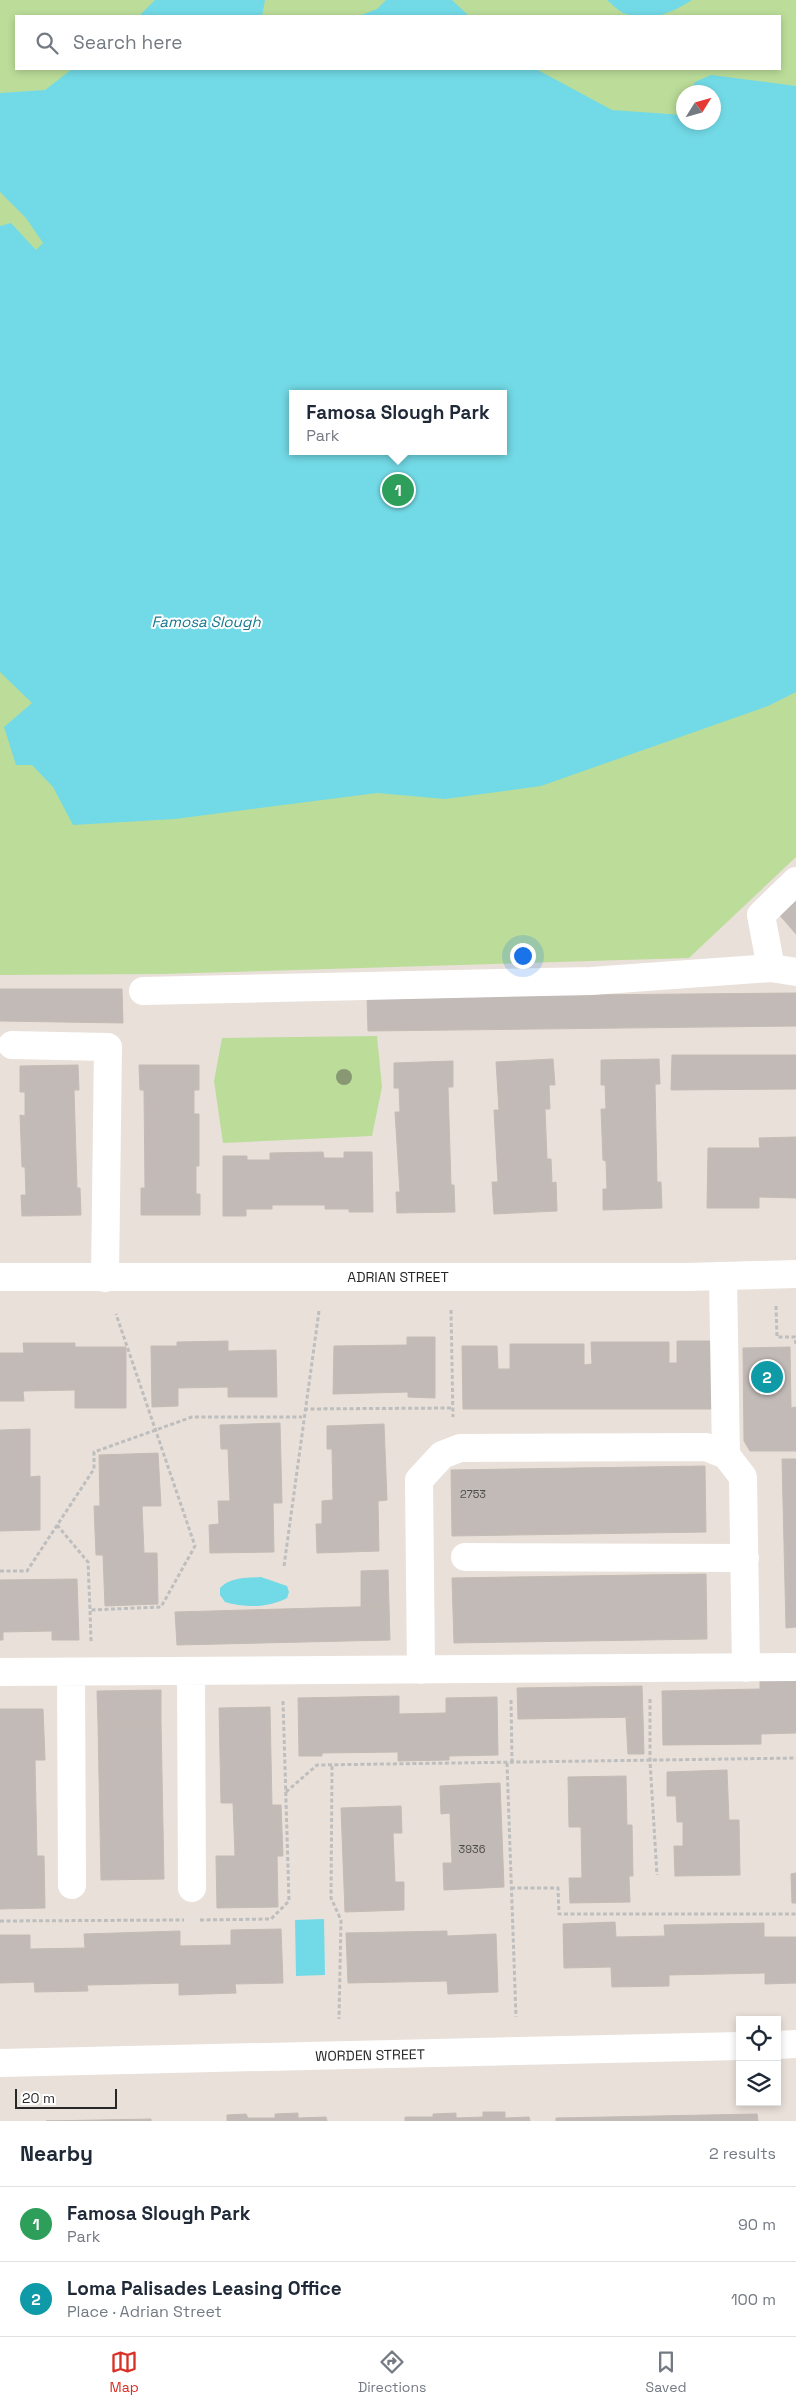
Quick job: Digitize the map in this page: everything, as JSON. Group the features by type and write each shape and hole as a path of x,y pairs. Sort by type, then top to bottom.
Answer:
{"street":[{"path":"143,990 591,981 783,970 760,915 796,882"},
{"path":"12,1045 108,1047 104,1278"},
{"name":"ADRIAN STREET","path":"0,1277 722,1276 796,1274"},
{"path":"722,1276 726,1455"},
{"path":"421,1670 418,1480 442,1455 456,1450 706,1447 726,1455 743,1477 746,1668"},
{"path":"465,1557 745,1558"},
{"path":"0,1672 796,1667"},
{"path":"191,1671 192,1888"},
{"path":"72,1885 81,1672"},
{"path":"781,2045 796,2044"},
{"name":"WORDEN STREET","path":"0,2063 736,2046"}],"path":[{"path":"776,1306 777,1337 795,1337 796,1345"},
{"path":"451,1310 452,1408 456,1450"},
{"path":"284,1566 302,1417 319,1311"},
{"path":"90,1610 161,1608 194,1546 116,1314"},
{"path":"304,1409 452,1408"},
{"path":"0,1571 27,1571 94,1469 94,1452 192,1417 302,1417"},
{"path":"57,1525 88,1562 90,1610 81,1672"},
{"path":"650,1668 650,1761 657,1875"},
{"path":"510,1669 512,1763"},
{"path":"286,1792 317,1765 796,1758"},
{"path":"507,1763 516,2017"},
{"path":"332,1766 331,1898 341,1920 339,2020"},
{"path":"511,1888 558,1888 559,1914 796,1914"}],"green space":[{"name":"Famosa Slough","path":"0,0 796,0 796,857 689,958 163,974 0,975"},
{"path":"377,1036 382,1087 372,1136 223,1143 214,1081 222,1038"}],"water":[{"path":"155,0 265,0 262,15 140,15"},
{"path":"386,0 452,0 468,15 362,15 377,9"},
{"path":"607,0 692,0 677,9 661,15 631,15 618,10"},
{"name":"Famosa Slough","path":"71,70 538,70 612,110 676,115 676,130 721,130 721,85 694,85 695,82 711,75 796,86 796,692 768,706 541,786 445,799 377,793 175,819 73,825 53,787 32,765 16,765 4,727 32,703 0,672 0,226 11,223 36,250 43,243 26,218 0,192 0,93 45,90"},
{"path":"261,1577 287,1586 289,1592 287,1598 272,1604 248,1606 225,1602 220,1595 220,1588 224,1584 239,1579"},
{"path":"324,1919 325,1975 296,1976 295,1920"}],"building":[{"path":"796,894 796,934 777,912"},
{"path":"0,989 122,989 123,1023 0,1021"},
{"path":"796,993 796,1026 368,1031 367,997"},
{"path":"672,1055 796,1055 796,1089 671,1090"},
{"path":"553,1059 555,1085 549,1085 550,1109 545,1109 547,1159 551,1159 552,1183 556,1182 557,1211 494,1214 492,1182 498,1182 494,1110 499,1110 496,1062"},
{"path":"659,1059 660,1084 655,1084 657,1182 661,1182 662,1208 603,1210 603,1189 607,1189 606,1161 603,1160 601,1109 606,1109 605,1085 601,1085 601,1060"},
{"path":"453,1061 453,1087 448,1087 451,1185 454,1185 455,1212 397,1213 396,1192 400,1192 395,1112 400,1112 399,1088 394,1088 394,1063"},
{"path":"78,1065 79,1090 74,1090 77,1188 80,1188 81,1215 22,1216 21,1195 26,1195 25,1167 22,1167 20,1115 25,1116 25,1092 20,1092 20,1066"},
{"path":"139,1065 199,1065 199,1090 194,1090 194,1114 199,1114 199,1166 196,1166 196,1194 200,1194 200,1215 141,1215 141,1188 145,1188 144,1090 140,1090"},
{"path":"796,1137 796,1198 759,1197 759,1208 707,1208 708,1148 760,1148 759,1138"},
{"path":"323,1152 324,1158 344,1158 344,1152 372,1152 373,1212 325,1209 325,1205 272,1205 272,1209 246,1209 246,1216 223,1216 223,1156 247,1156 247,1160 270,1160 270,1153"},
{"path":"407,1337 435,1337 435,1398 408,1397 408,1392 333,1394 334,1346 407,1345"},
{"path":"228,1341 228,1351 276,1350 277,1397 228,1397 228,1387 178,1388 178,1406 152,1407 151,1346 177,1346 177,1342"},
{"path":"677,1341 715,1341 716,1409 463,1409 462,1346 497,1346 498,1369 510,1369 510,1344 584,1344 584,1365 592,1364 591,1342 669,1342 669,1363 677,1363"},
{"path":"23,1343 75,1343 75,1347 126,1347 126,1408 75,1408 75,1390 23,1391 24,1401 0,1401 0,1353 24,1353"},
{"path":"790,1347 791,1408 796,1407 796,1451 750,1451 744,1441 743,1348"},
{"path":"280,1423 282,1503 273,1503 274,1552 210,1553 209,1525 219,1524 218,1501 230,1501 228,1449 221,1449 220,1425"},
{"path":"384,1424 387,1500 378,1501 379,1551 317,1553 316,1524 322,1524 322,1501 333,1500 332,1449 327,1449 327,1426"},
{"path":"30,1429 30,1477 40,1476 40,1530 0,1531 0,1430"},
{"path":"158,1453 161,1506 142,1506 144,1553 157,1553 158,1604 105,1606 103,1555 96,1555 94,1506 100,1506 99,1455"},
{"path":"782,1459 796,1459 796,1627 786,1628"},
{"path":"705,1466 706,1532 452,1536 451,1470"},
{"path":"388,1570 389,1606 361,1607 361,1571"},
{"path":"706,1574 707,1639 454,1643 452,1578"},
{"path":"77,1579 79,1640 52,1640 52,1631 3,1632 3,1640 0,1640 0,1580"},
{"path":"389,1606 390,1640 177,1645 175,1612"},
{"path":"760,1680 796,1680 796,1733 761,1734 761,1744 663,1745 662,1691 760,1689"},
{"path":"642,1686 643,1717 518,1719 517,1688"},
{"path":"161,1690 161,1722 98,1723 97,1691"},
{"path":"399,1696 399,1714 446,1713 446,1698 497,1697 498,1755 449,1756 449,1760 398,1761 398,1752 322,1753 322,1756 299,1756 298,1698"},
{"path":"270,1707 272,1805 281,1805 283,1856 277,1856 278,1907 217,1908 216,1856 235,1856 233,1803 221,1803 219,1708"},
{"path":"0,1709 43,1709 45,1760 35,1760 37,1856 44,1856 45,1908 0,1909"},
{"path":"643,1717 644,1754 628,1754 626,1718"},
{"path":"161,1722 164,1879 101,1880 98,1723"},
{"path":"727,1770 729,1820 739,1820 740,1875 675,1876 674,1846 683,1846 683,1822 677,1822 676,1796 667,1796 667,1772"},
{"path":"626,1776 627,1825 632,1825 633,1876 629,1876 630,1902 570,1903 569,1878 582,1878 581,1827 569,1827 568,1777"},
{"path":"500,1783 504,1887 444,1890 443,1863 452,1863 450,1813 441,1814 440,1786"},
{"path":"401,1806 402,1833 393,1833 395,1882 404,1882 404,1910 345,1912 341,1808"},
{"path":"796,1873 796,1903 792,1903 791,1874"},
{"path":"615,1922 616,1937 665,1936 664,1925 764,1923 764,1937 796,1937 796,1983 765,1984 765,1973 669,1975 669,1986 612,1987 611,1967 564,1968 563,1924"},
{"path":"281,1929 283,1983 235,1984 236,1993 179,1995 179,1983 87,1985 88,1991 35,1992 34,1982 0,1983 0,1935 30,1935 30,1949 85,1948 84,1934 180,1931 180,1946 231,1945 231,1930"},
{"path":"447,1931 447,1936 496,1934 498,1992 448,1994 447,1981 348,1983 346,1933"},
{"path":"483,2112 505,2112 505,2118 529,2117 530,2121 405,2121 405,2117 433,2117 433,2114 456,2113 456,2118 483,2117"},
{"path":"298,2113 298,2118 326,2117 327,2121 227,2121 227,2115 246,2114 248,2118 275,2118 275,2114"},
{"path":"757,2114 758,2121 556,2121 556,2118"},
{"path":"151,2119 151,2121 46,2121"}],"place":[{"name":"Famosa Slough Park","path":"398,490"},
{"name":"Loma Palisades Leasing Office","path":"767,1377"}]}
